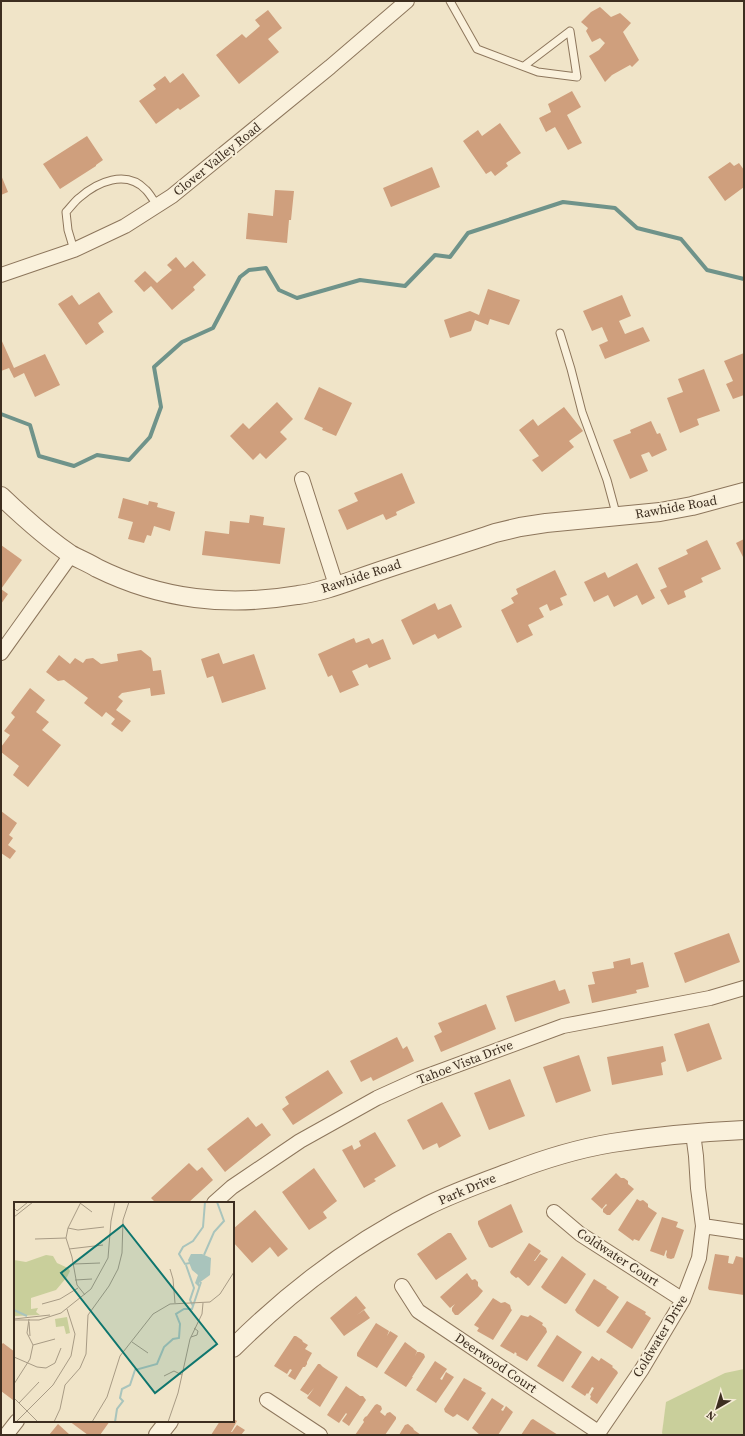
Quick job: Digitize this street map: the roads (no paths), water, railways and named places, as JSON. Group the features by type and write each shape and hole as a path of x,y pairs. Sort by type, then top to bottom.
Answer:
{"street":[{"name":"Clover Valley Road","path":"1,275 74,250 126,226 172,196 330,67 407,1"},
{"path":"302,478 336,585"},
{"name":"Rawhide Road","path":"1,496 37,530 71,555 136,585 163,593 191,598 217,600 261,600 300,595 336,585 494,533 546,523 660,512 692,506 744,492"},
{"path":"1,653 71,555"},
{"name":"Tahoe Vista Drive","path":"215,1202 232,1187 300,1141 377,1098 420,1079 563,1026 710,998 744,988"},
{"name":"Park Drive","path":"234,1347 256,1325 313,1278 369,1239 427,1206 482,1182 544,1159 611,1143 693,1133 744,1130"},
{"name":"Coldwater Drive","path":"597,1434 642,1369 683,1300 699,1258 703,1226 693,1133"},
{"name":"Coldwater Court","path":"554,1212 580,1234 683,1300"},
{"path":"703,1226 744,1232"},
{"name":"Deerwood Court","path":"402,1286 418,1311 597,1434"},
{"path":"267,1400 320,1435"},
{"path":"6,1435 16,1422"},
{"path":"158,1435 168,1422"}],"lane":[{"path":"450,1 477,49 538,72 577,77 570,31 524,66"},
{"path":"74,250 68,230 66,212 78,198 96,186 117,178 128,179 138,183 147,190 157,206"},
{"path":"560,333 582,412 607,480 617,517"}],"waterway":[{"path":"1,414 30,425 39,456 74,466 97,455 129,460 150,437 161,407 154,367 182,342 213,328 240,277 249,270 266,268 279,290 297,298 360,280 405,286 435,255 450,257 468,233 563,202 615,208 637,228 681,239 707,270 744,279"}]}
